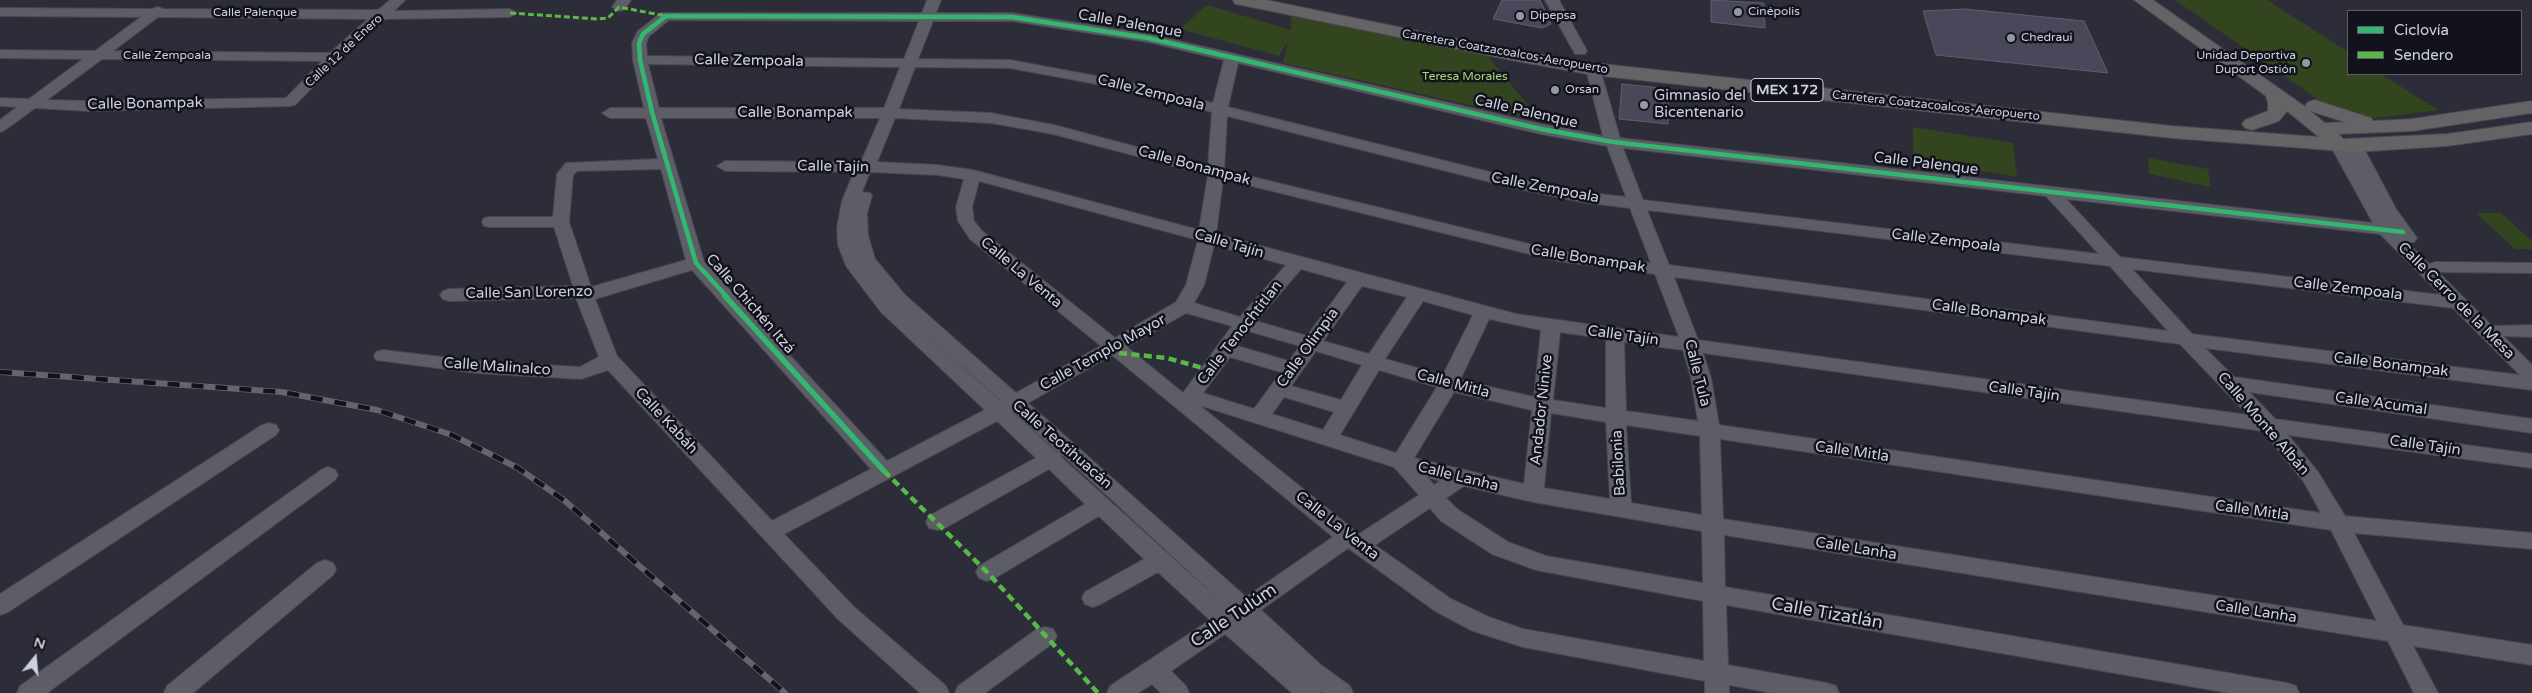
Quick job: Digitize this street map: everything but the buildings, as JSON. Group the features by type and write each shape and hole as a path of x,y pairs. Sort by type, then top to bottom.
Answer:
{"main road":[{"name":"Carretera Coatzacoalcos-Aeropuerto","path":"1241,0 1760,80 2004,113 2172,132 2345,140"},
{"name":"Carretera Coatzacoalcos-Aeropuerto","path":"1307,0 1341,14 1511,56 1594,69 1760,80 2322,129 2345,140"},
{"path":"2158,4 2322,129"},
{"path":"2158,4 2315,106 2345,140 2410,144 2532,128"},
{"path":"2252,124 2272,117 2277,113 2278,103 2274,94"},
{"path":"2315,106 2385,127"},
{"path":"2345,140 2385,127 2532,107"},
{"path":"2004,113 2040,113 2130,121 2142,120 2146,114"}],"street":[{"path":"0,127 172,0"},
{"name":"Calle 12 de Enero","path":"290,102 334,57 398,0"},
{"name":"Calle Teotihuacán","path":"934,0 869,165 859,213 859,235 867,260 899,300 1007,407 1052,458 1161,560 1341,693"},
{"path":"1552,0 1580,51"},
{"name":"Calle Palenque","path":"0,12 384,13 439,15 510,13"},
{"name":"Calle Palenque","path":"666,16 1012,17 1148,38 1541,129 1613,142 2403,232"},
{"name":"Calle Chichén Itzá","path":"666,16 643,34 639,43 640,60 652,112 696,263 884,470"},
{"name":"Calle Zempoala","path":"0,54 334,57"},
{"name":"Calle Templo Mayor","path":"769,532 1007,407 1183,306 1195,285 1207,237 1216,172 1220,110 1232,58"},
{"name":"Calle Zempoala","path":"640,60 1010,64 1092,78 1537,188 1635,203 2456,303"},
{"name":"Calle Tula","path":"1594,69 1613,142 1691,345 1701,378 1710,432 1716,683"},
{"name":"Calle Bonampak","path":"0,102 36,102 89,106 290,102"},
{"path":"610,112 652,112"},
{"name":"Calle Bonampak","path":"652,112 890,113 991,118 1025,123 1513,246 1568,257 2186,340 2532,383"},
{"name":"Calle Cerro de la Mesa","path":"2345,140 2384,230 2532,376"},
{"name":"Calle Cerro de la Mesa","path":"2345,140 2403,232 2532,363"},
{"name":"Calle Kabáh","path":"668,164 572,166 565,174 561,222 584,294 608,359 846,613 938,693"},
{"name":"Calle Tajín","path":"725,166 869,165 938,170 973,175 1017,185 1358,280 1483,312 1551,325 2532,461"},
{"name":"Calle La Venta","path":"973,175 964,207 966,221 976,235 1112,348 1188,400 1353,541 1443,605 1481,624 1523,638 1716,683 1827,693"},
{"name":"Calle Monte Albán","path":"2050,191 2186,340 2269,425 2311,477 2338,523 2426,693"},
{"path":"490,222 561,222"},
{"name":"Calle San Lorenzo","path":"448,295 556,292 596,293 696,263"},
{"name":"Calle Tenochtitlan","path":"1188,400 1243,325 1297,263"},
{"path":"2436,267 2532,268"},
{"name":"Calle Olimpia","path":"1259,417 1358,280"},
{"path":"1328,438 1373,363 1418,295"},
{"name":"Calle Mitla","path":"1183,306 1449,384 1542,405 1710,432 2338,523 2532,541"},
{"path":"1402,462 1449,384 1483,312"},
{"name":"Andador Ninive","path":"1533,494 1551,325"},
{"path":"2498,330 2532,330"},
{"name":"Babilonia","path":"1615,334 1616,416 1621,510"},
{"path":"1225,350 1293,369"},
{"name":"Calle Malinalco","path":"383,356 476,367 581,373 601,366 608,359"},
{"name":"Calle Acumal","path":"2229,383 2532,426"},
{"path":"1278,389 1345,408"},
{"name":"Calle Lanha","path":"1188,400 1259,417 1459,479 1533,494 1712,525 2396,635 2532,655"},
{"name":"Calle Teotihuacán","path":"1007,407 1117,493 1309,693"},
{"path":"0,606 269,430"},
{"path":"937,522 1052,458"},
{"name":"Calle Tizatlán","path":"1402,462 1449,515 1500,548 1544,564 2287,693"},
{"path":"29,693 328,475"},
{"name":"Calle Tulúm","path":"1119,693 1353,541 1432,498 1459,479"},
{"path":"986,572 1100,504"},
{"path":"1093,598 1161,560"},
{"path":"176,693 325,569"},
{"path":"968,693 1045,636"},
{"path":"1154,670 1177,693"}],"green space":[{"name":"Unidad Deportiva Duport Ostión","path":"2175,0 2267,0 2347,51 2347,75 2383,75 2438,110 2376,118 2363,116 2323,103"},
{"name":"Teresa Morales","path":"1207,5 1291,30 1291,16 1487,55 1541,121 1283,63 1288,41 1279,56 1180,29"},
{"path":"1913,127 2013,143 2017,177 1913,159"},
{"path":"2148,158 2208,169 2211,187 2149,174"},
{"path":"2476,213 2501,213 2532,241 2532,249 2515,249"}],"railway":[{"path":"0,372 282,392 377,410 452,435 518,468 565,501 785,693"}],"marked path":[{"path":"510,13 598,19 608,18 619,7 666,16"},
{"path":"1119,353 1167,358 1210,370"},
{"path":"884,471 987,572 1098,693"}],"cycle path":[{"path":"884,471 696,263 652,112 640,60 639,43 643,34 666,16 1012,17 1148,38 1541,129 1613,142 2403,232"}],"place":[{"name":"Cinépolis","path":"1738,12"},
{"name":"Dipepsa","path":"1520,16"},
{"name":"Chedraui","path":"2011,38"},
{"name":"Unidad Deportiva Duport Ostión","path":"2306,63"},
{"name":"Orsan","path":"1555,90"},
{"name":"Gimnasio del Bicentenario","path":"1644,105"}]}
